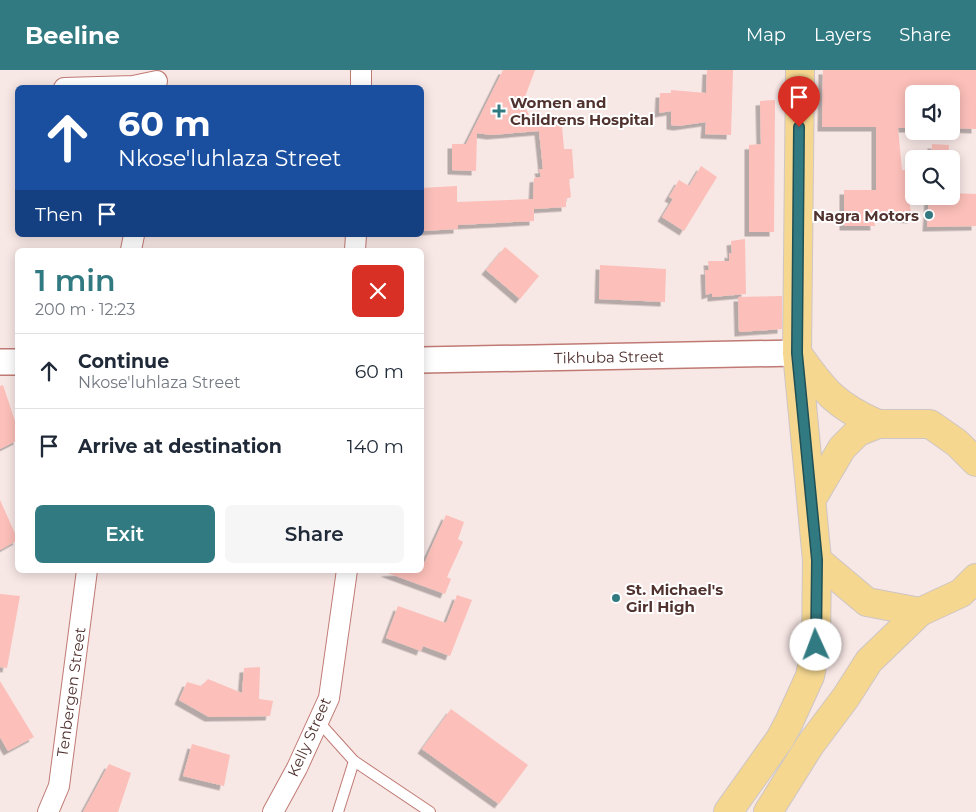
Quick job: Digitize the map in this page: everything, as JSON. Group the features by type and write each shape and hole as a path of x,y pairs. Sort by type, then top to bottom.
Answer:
{"main road":[{"path":"728,812 780,739 810,676 816,645 817,560 797,353 800,70"},
{"path":"797,353 831,398 852,413 878,424"},
{"path":"812,499 842,448 858,432 878,424 930,424 957,443 976,462"},
{"path":"817,560 866,602 920,612"},
{"path":"768,812 810,745 870,661 920,612 961,593 976,578"}],"street":[{"path":"361,70 361,85"},
{"path":"137,85 157,80"},
{"name":"Tikhuba Street","path":"424,360 797,353"},
{"path":"0,362 15,362"},
{"name":"Tenbergen Street","path":"48,812 59,786 87,573"},
{"name":"Kelly Street","path":"273,812 297,768 329,698 347,573"}],"lane":[{"path":"318,721 354,761 430,812"},
{"path":"338,812 354,761"}],"building":[{"path":"503,70 535,70 523,102 531,119 561,115 564,149 572,149 574,178 569,179 571,197 566,199 566,207 534,209 534,221 458,225 458,229 424,231 424,188 457,186 457,202 533,199 534,178 541,177 539,169 543,169 539,131 491,135 477,133 476,171 452,170 452,144 466,144"},
{"path":"707,70 733,70 731,135 705,134 706,122 678,126 671,125 671,111 659,113 660,93 671,93 671,90 706,93"},
{"path":"823,70 976,70 976,129 960,128 960,85 905,85 905,128 898,128 902,170 905,170 905,205 910,205 912,219 874,215 875,226 844,226 844,190 876,190 876,127 822,127"},
{"path":"775,100 774,232 749,232 749,145 761,144 760,101"},
{"path":"932,144 949,145 949,150 932,150"},
{"path":"701,166 717,177 684,231 662,217 673,199 669,197 679,180 689,186"},
{"path":"960,193 976,194 976,226 927,227 928,205 960,205"},
{"path":"745,239 746,294 712,297 712,293 706,295 705,270 709,270 708,261 729,261 729,253 732,254 731,241"},
{"path":"505,247 539,276 520,299 486,270"},
{"path":"600,265 666,269 665,302 599,299"},
{"path":"782,296 782,329 739,332 738,297"},
{"path":"3,385 15,421 15,442 0,449 0,386"},
{"path":"0,500 15,533 15,542 0,550"},
{"path":"446,515 464,522 458,539 463,542 447,577 451,579 445,594 388,573 424,573 424,563"},
{"path":"0,594 20,596 7,668 0,667"},
{"path":"457,595 472,600 450,656 423,646 421,651 386,638 398,606 446,623"},
{"path":"260,667 259,699 273,701 270,716 209,717 179,700 187,682 201,686 208,679 242,693 244,668"},
{"path":"0,681 34,737 8,751 0,737"},
{"path":"451,709 528,765 499,804 422,749"},
{"path":"192,744 230,755 224,786 183,776"},
{"path":"109,764 131,773 118,812 83,812"}],"place":[{"name":"Women and Childrens Hospital","path":"499,111"},
{"name":"Nagra Motors","path":"929,215"},
{"name":"St. Michael's Girl High","path":"616,598"}],"route":[{"path":"799,127 797,353 817,560 816,645"}]}
